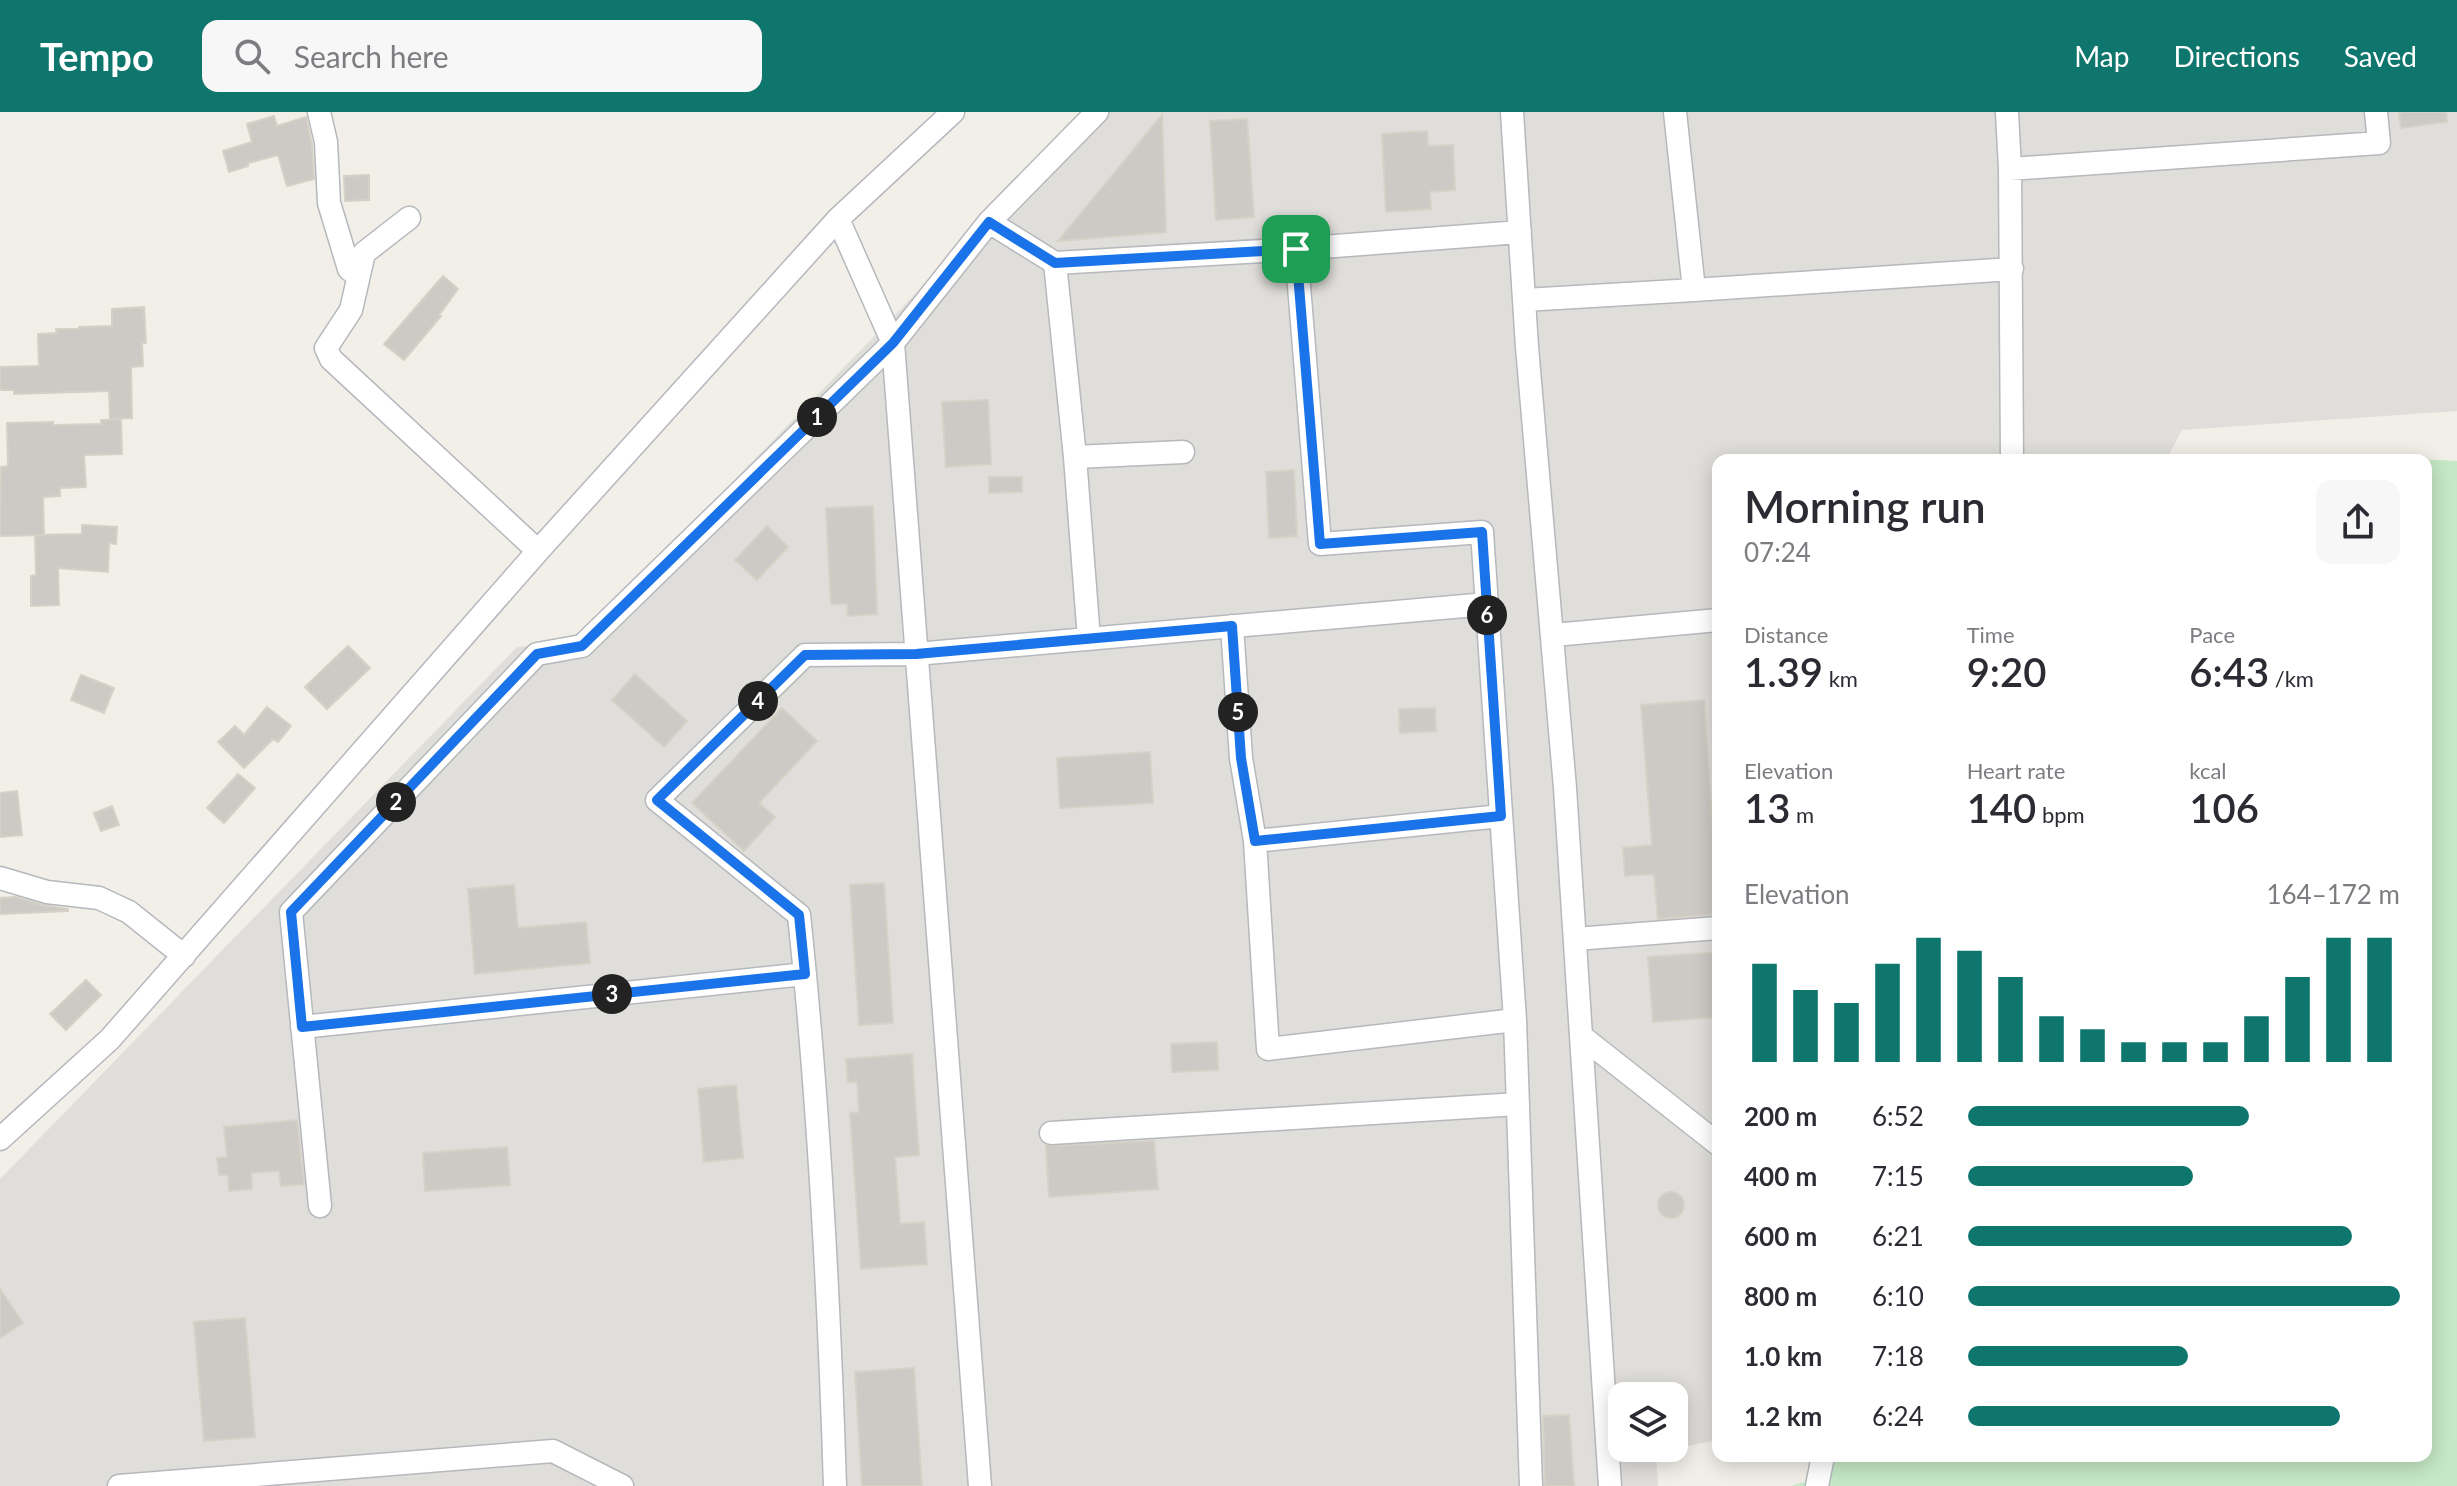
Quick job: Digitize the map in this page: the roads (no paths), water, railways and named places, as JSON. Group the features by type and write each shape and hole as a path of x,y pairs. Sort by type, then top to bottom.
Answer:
{"street":[{"path":"319,112 326,142 329,203 349,269 358,276"},
{"path":"0,1139 110,1039 538,551 838,219 953,112"},
{"path":"320,1206 291,912 537,654 582,646 893,343 989,222 1097,112"},
{"path":"1512,112 1524,300 1554,635 1610,1486"},
{"path":"1675,112 1694,290"},
{"path":"2007,112 2012,269 2012,454"},
{"path":"2010,169 2379,143 2376,112"},
{"path":"409,218 364,253 351,310 326,348 331,359 538,551"},
{"path":"838,219 893,343 980,1486"},
{"path":"989,222 1055,263 1520,232"},
{"path":"1296,249 1320,544 1482,532 1515,1020 1531,1486"},
{"path":"1055,263 1075,457 1089,639"},
{"path":"1524,300 2012,269"},
{"path":"1075,457 1183,452"},
{"path":"835,1486 814,1059 799,915 657,800 805,655 916,654 1487,604"},
{"path":"1554,635 1712,621"},
{"path":"1232,626 1241,758 1255,841 1268,1049 1515,1020"},
{"path":"1255,841 1501,816"},
{"path":"0,878 47,892 99,898 129,912 184,956"},
{"path":"1575,939 1712,928"},
{"path":"302,1027 805,974"},
{"path":"1581,1036 1712,1139"},
{"path":"1051,1133 1518,1104"},
{"path":"119,1486 348,1477 553,1451 622,1486"},
{"path":"1817,1486 1822,1462"}]}
